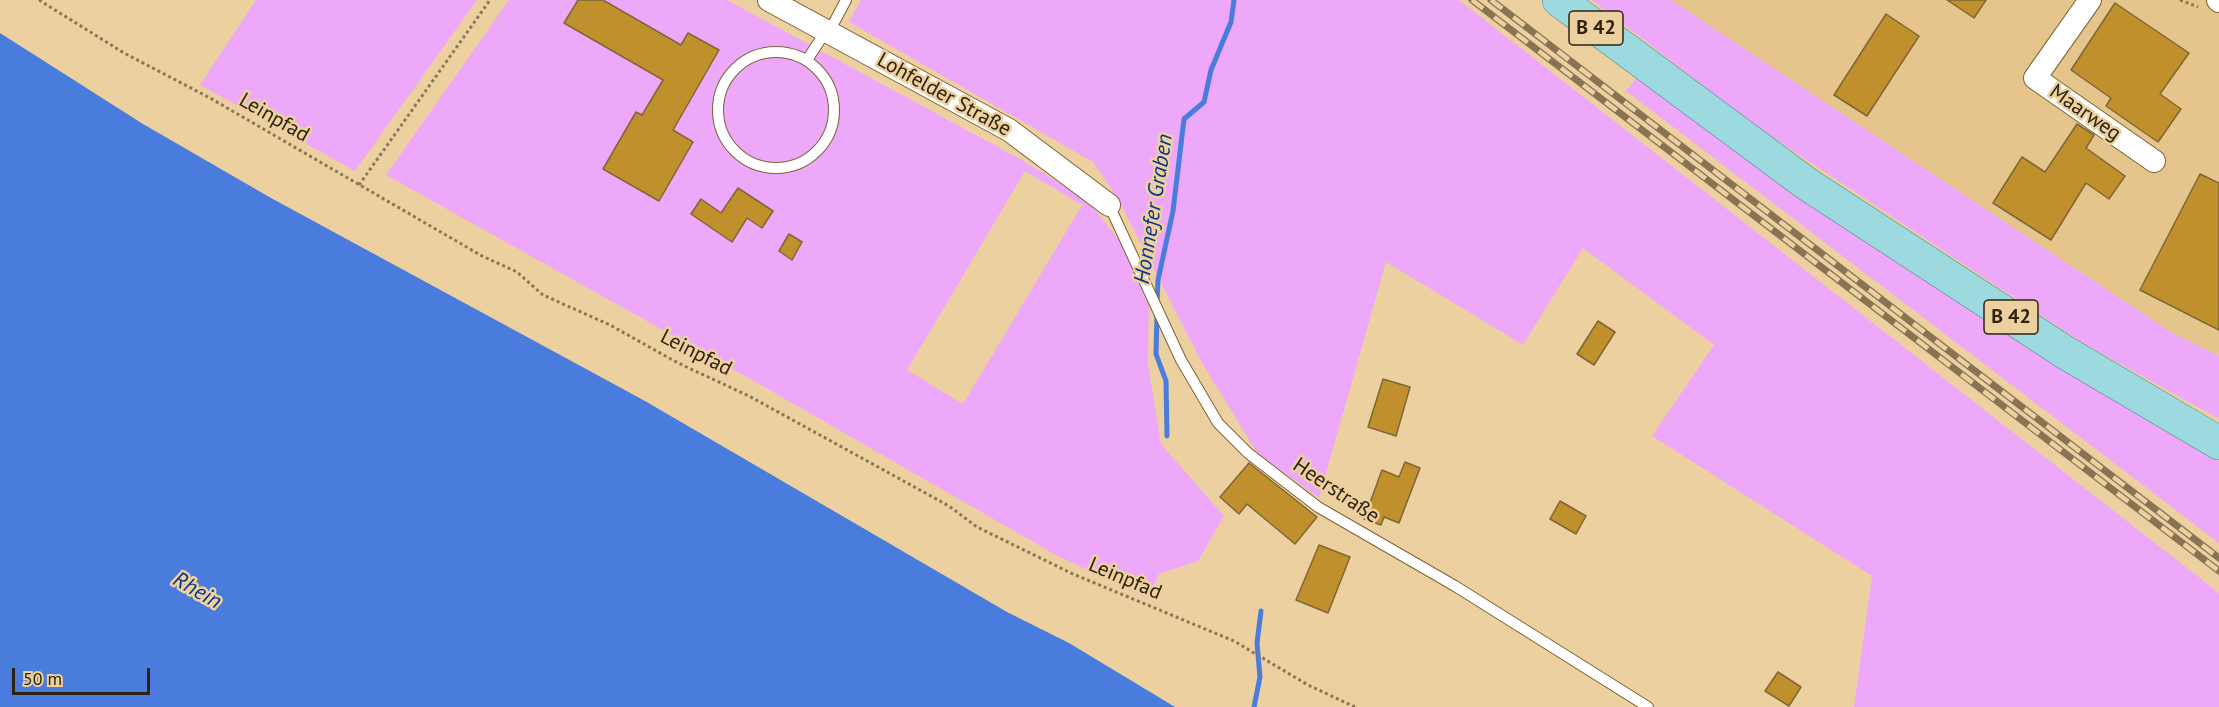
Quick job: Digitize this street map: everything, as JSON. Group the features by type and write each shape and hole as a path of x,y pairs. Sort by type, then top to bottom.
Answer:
{"main road":[{"name":"B 42","path":"1559,0 1807,184 2066,353 2219,443"}],"street":[{"name":"Lohfelder Straße","path":"769,0 1009,130 1109,205"},
{"name":"Maarweg","path":"2090,0 2035,78 2154,161"}],"lane":[{"path":"807,60 846,0"},
{"path":"769,52 789,53 807,60 822,72 833,98 833,126 825,143 812,157 796,166 777,169 758,166 741,157 727,143 719,124 718,105 723,86 734,69 750,57 769,52"},
{"name":"Heerstraße","path":"1109,205 1150,288 1181,360 1218,423 1248,453 1318,507 1455,586 1648,707"}],"path":[{"name":"Leinpfad","path":"39,0 124,53 210,98 482,256 517,272 543,295 610,325 678,363 749,396 950,506 978,527 1085,578 1249,650 1308,685 1354,707"},
{"path":"358,185 490,0"}],"shaded area":[{"path":"256,0 477,0 355,171 200,85"},
{"path":"509,0 727,0 1022,160 1087,200 1120,241 1149,306 1148,364 1161,444 1224,516 1198,561 1159,574 1148,599 1056,555 752,380 386,175","holes":["1025,171 1082,205 963,404 907,370"]},
{"path":"861,0 1459,0 2219,593 2219,707 1854,707 1872,576 1652,436 1714,345 1583,248 1523,345 1386,262 1319,498 1258,454 1202,363 1117,197 1093,162 849,22"},
{"path":"1592,0 1671,0 2172,333 2219,356 2219,419 2081,342 1754,125"},
{"path":"1671,0 2219,0 2219,356 2172,333"},
{"path":"1639,75 2162,428 2219,461 2219,543 1626,91"}],"water":[{"name":"Rhein","path":"0,33 143,124 271,198 645,401 1007,612 1069,643 1175,707 0,707"}],"building":[{"path":"578,0 603,0 681,45 688,33 719,50 673,130 693,142 659,201 603,169 636,112 642,115 663,80 564,23"},
{"path":"1947,0 1986,0 1974,18"},
{"path":"2115,3 2189,53 2160,94 2181,109 2158,142 2106,106 2111,98 2071,70"},
{"path":"1886,14 1919,36 1867,116 1834,95"},
{"path":"2077,124 2094,135 2086,148 2125,176 2109,199 2086,183 2051,240 1993,203 2022,157 2045,172"},
{"path":"2200,174 2219,183 2219,330 2140,290"},
{"path":"738,188 773,211 762,228 747,218 732,242 691,214 701,199 721,213"},
{"path":"789,234 802,242 792,260 779,251"},
{"path":"1598,321 1615,332 1594,365 1577,354"},
{"path":"1383,379 1410,387 1396,436 1368,427"},
{"path":"1405,462 1420,468 1399,523 1384,517 1381,525 1364,519 1382,470 1399,477"},
{"path":"1249,463 1317,517 1295,544 1247,504 1239,514 1220,497"},
{"path":"1560,501 1586,516 1576,534 1550,519"},
{"path":"1319,545 1350,557 1328,613 1296,600"},
{"path":"1778,672 1801,687 1789,706 1765,691"}],"waterway":[{"name":"Honnefer Graben","path":"1157,302 1158,280 1173,211 1184,119 1204,102 1211,70 1231,22 1234,0"},
{"name":"Honnefer Graben","path":"1157,315 1156,354 1166,381 1167,436"},
{"name":"Honnefer Graben","path":"1254,707 1260,677 1257,643 1261,611"}],"railway":[{"path":"1472,0 2219,571"},
{"path":"1491,0 2219,558"}]}
